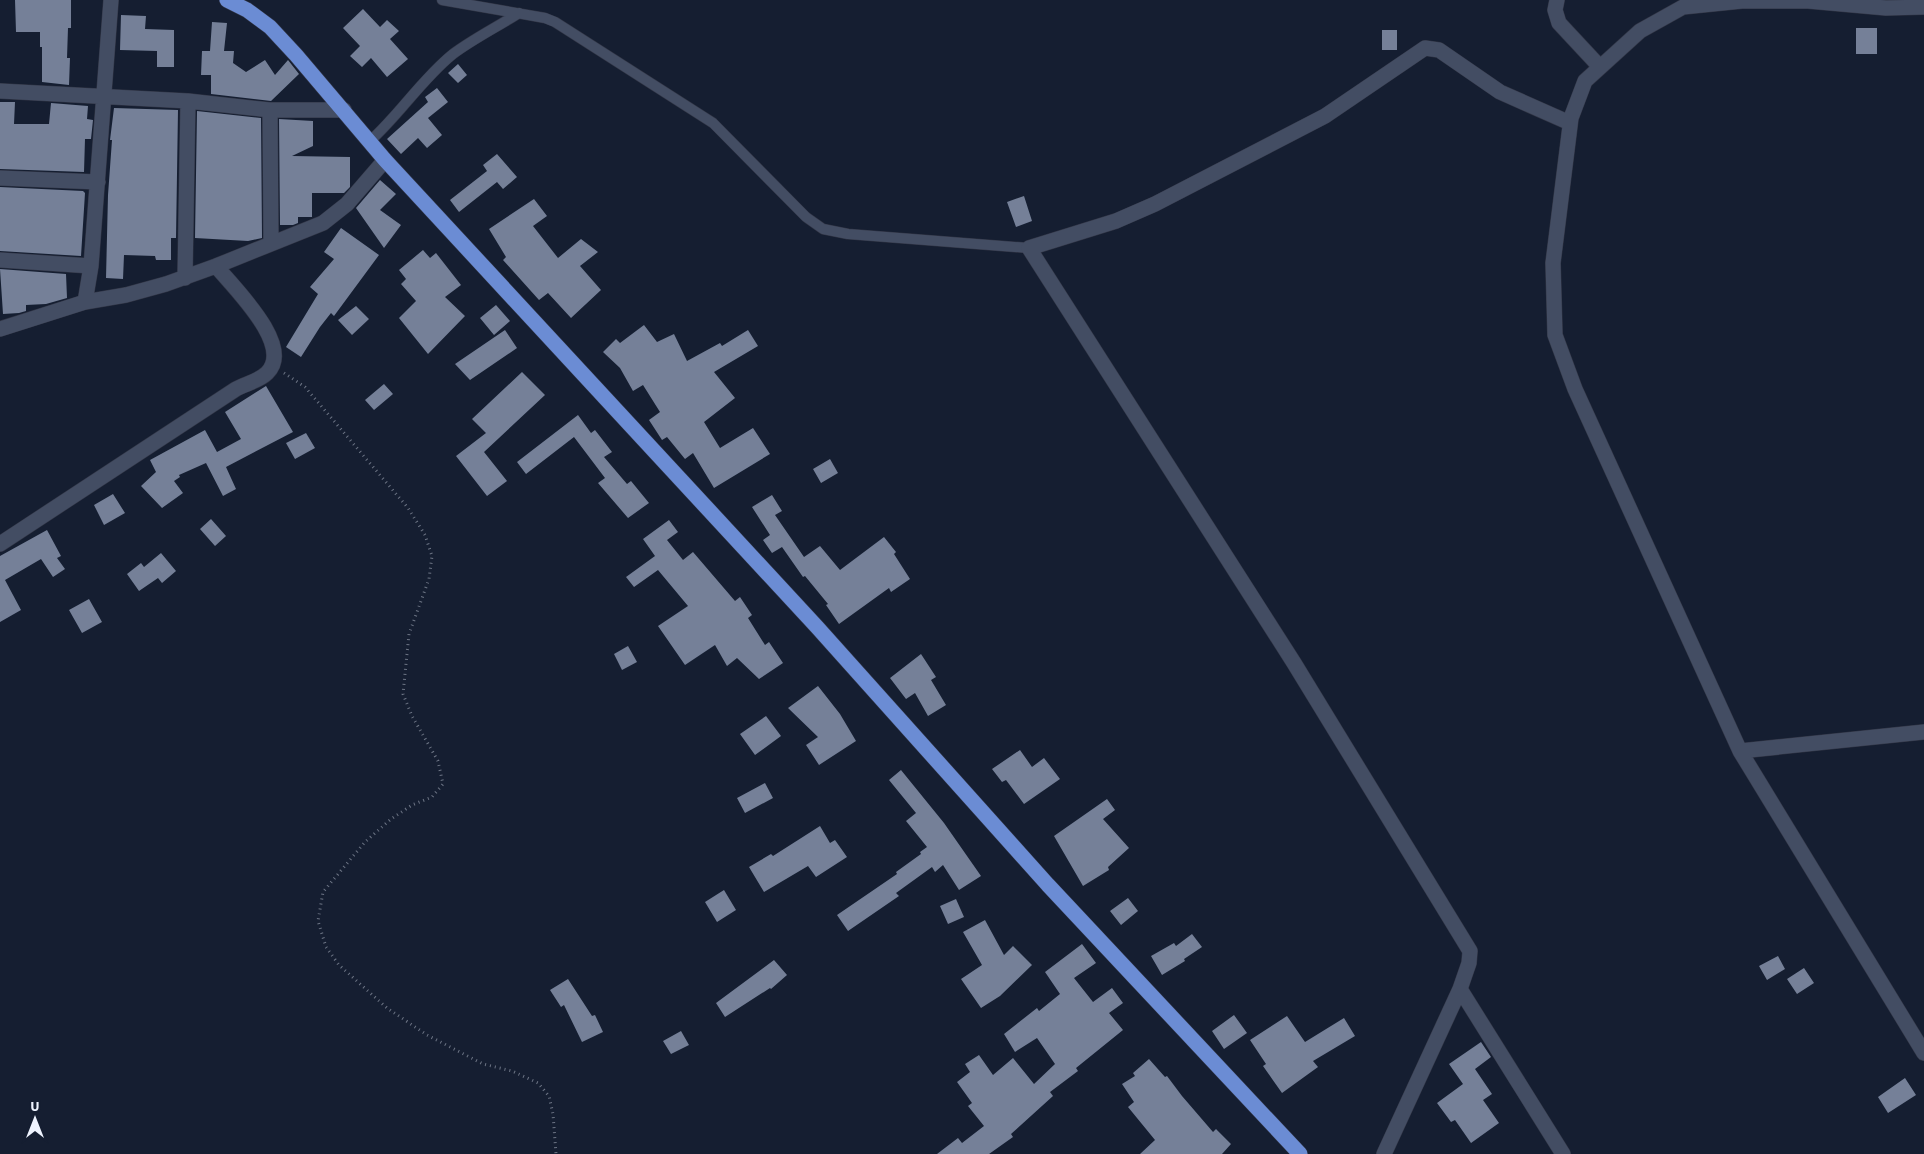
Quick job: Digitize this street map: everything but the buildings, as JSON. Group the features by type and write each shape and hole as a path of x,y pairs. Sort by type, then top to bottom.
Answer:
{"highway":[{"path":"227,0 247,10 270,27 386,160 817,627 1048,885 1300,1154"}],"street":[{"path":"85,302 91,266 111,0"},
{"path":"1557,0 1555,10 1559,23 1600,68"},
{"path":"1924,7 1886,8 1808,1 1742,2 1683,7 1640,32 1585,81 1570,123 1564,155 1553,263 1556,335 1575,389 1740,752 1924,1053"},
{"path":"1384,1154 1460,989 1470,957 1467,945 1294,663 1029,248 1116,221 1155,204 1325,116 1425,48 1439,50 1505,94 1570,123"},
{"path":"0,91 188,101 270,110 344,110"},
{"path":"185,278 188,101"},
{"path":"270,110 271,242"},
{"path":"0,330 85,302 126,295 185,278 271,242 323,223 347,204 386,160"},
{"path":"0,178 98,182"},
{"path":"0,260 91,266"},
{"path":"0,544 236,389 268,372 275,352 270,334 216,266"},
{"path":"1740,752 1924,732"},
{"path":"1460,989 1564,1154"}],"lane":[{"path":"442,0 545,18 555,22 714,123 806,217 823,229 848,234 1029,248"},
{"path":"370,141 391,122 414,93 453,54 519,13"}],"path":[{"path":"268,372 284,373 305,387 342,428 408,508 426,535 432,556 429,579 409,634 404,694 412,716 438,760 444,784 432,797 412,805 391,819 365,842 323,892 318,921 326,947 339,965 387,1008 427,1035 483,1064 512,1071 538,1083 549,1096 556,1154"}]}
